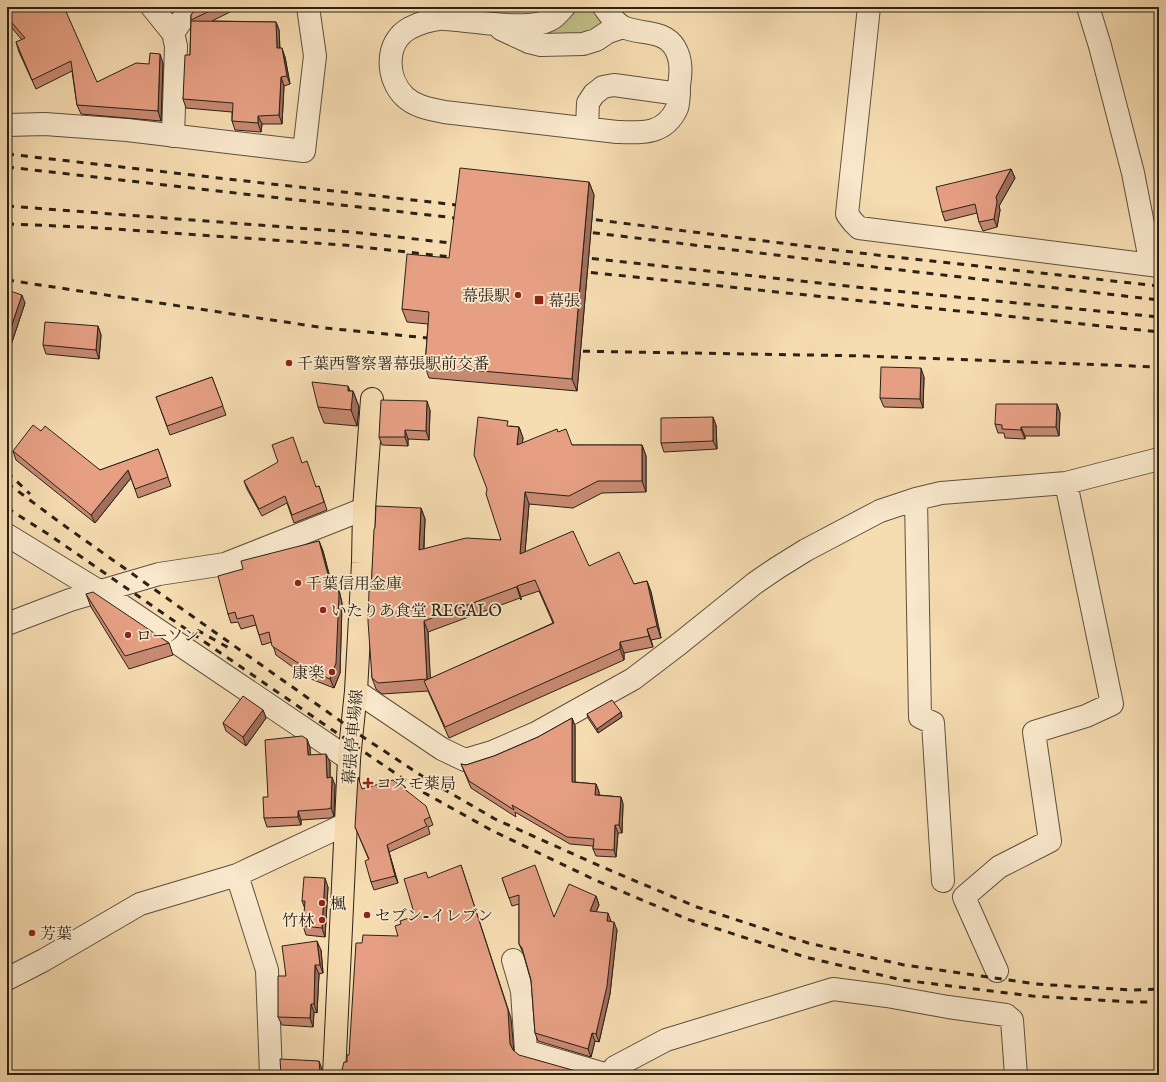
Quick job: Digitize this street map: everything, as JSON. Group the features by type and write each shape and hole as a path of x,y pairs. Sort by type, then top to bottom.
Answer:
{"main road":[{"name":"幕張停車場線","path":"334,1075 349,759 356,692 363,563 364,509 372,399"}],"street":[{"path":"152,7 173,33 176,46 173,136"},
{"path":"173,33 191,7"},
{"path":"7,125 52,124 127,130 304,151 315,56 308,7"},
{"path":"564,7 553,18 540,23 524,26 440,19 424,22 408,29 399,38 393,48 390,61 391,74 397,88 406,98 422,108 444,112 617,132 644,133 657,128 669,120 677,107 681,70 680,58 675,47 668,39 623,27 611,17 604,7"},
{"path":"869,7 847,214 859,228 1155,265 1133,172 1100,46 1088,7"},
{"path":"489,23 530,42 541,45 583,44 596,40 608,32 623,27"},
{"path":"586,128 588,103 594,94 603,87 614,85 679,94"},
{"path":"356,692 442,749 465,760 492,752 536,733 633,679 755,583 806,550 880,511 916,499 941,493 1066,483 1159,459"},
{"path":"996,971 964,897 999,867 1050,840 1034,732 1086,716 1112,704 1066,483"},
{"path":"916,499 920,717 933,723 943,881"},
{"path":"7,624 70,600 159,574 225,564 364,509"},
{"path":"7,535 115,601 349,759"},
{"path":"7,979 44,960 140,904 237,875 346,824"},
{"path":"237,875 267,970 271,1075"},
{"path":"513,960 522,991 526,1051 609,1075 614,1067 666,1040 833,989 887,996 948,1008 1006,1015 1012,1020 1016,1075"}],"shaded area":[{"path":"571,7 598,7 606,17 594,30 580,35 564,36 547,34 543,30"}],"building":[{"path":"7,7 64,7 97,82 136,63 149,64 150,53 160,54 158,111 77,105 71,61 32,80 16,42 25,38 7,17"},
{"path":"197,7 218,7 191,20 191,15"},
{"path":"191,21 276,22 277,48 282,48 287,76 281,77 279,115 258,116 258,123 232,121 233,103 183,99 185,55 190,55"},
{"name":"幕張駅","path":"460,168 589,182 572,379 425,366 429,312 402,309 407,254 449,258"},
{"path":"1011,169 996,197 997,202 994,219 979,222 975,204 942,212 936,187"},
{"path":"7,290 22,295 7,339"},
{"path":"45,322 98,326 96,350 43,345"},
{"path":"881,367 921,368 920,399 880,398"},
{"path":"212,377 223,406 167,426 156,397"},
{"path":"312,382 348,386 348,391 353,391 351,410 318,407"},
{"path":"381,400 427,401 426,431 405,430 405,437 379,437"},
{"path":"996,404 1057,404 1056,427 1021,427 1021,430 1002,429 1002,425 995,424"},
{"path":"478,417 508,421 507,426 519,427 517,445 557,429 558,432 566,429 572,445 642,445 642,481 598,481 569,496 525,492 520,554 573,531 589,566 619,552 634,584 647,581 657,626 647,629 649,636 620,642 620,649 445,727 424,681 554,623 535,580 517,586 517,588 516,587 424,621 427,679 378,683 372,678 368,621 376,506 421,508 419,550 466,538 501,540 486,494 487,489 474,455"},
{"path":"713,417 713,441 661,443 661,418"},
{"path":"33,425 41,431 45,426 100,470 158,449 168,477 135,489 128,470 91,515 13,451"},
{"path":"293,437 302,463 307,461 316,487 319,486 324,502 292,515 285,496 259,509 244,481 278,462 272,445"},
{"path":"319,541 330,582 336,580 339,594 336,663 330,679 307,670 308,668 272,646 269,632 259,635 253,615 237,619 235,612 228,614 218,576 243,569 241,561"},
{"path":"93,592 169,643 125,656 86,594"},
{"path":"243,696 263,710 243,737 223,723"},
{"path":"612,700 621,712 597,729 587,714"},
{"path":"572,718 572,782 596,784 595,795 621,797 619,825 615,825 614,850 593,849 594,839 567,837 512,805 514,810 469,781 461,764 466,765 494,756 538,737"},
{"path":"302,736 307,739 308,755 326,754 327,778 332,777 331,808 298,811 298,817 264,818 263,797 268,797 265,740"},
{"path":"358,777 362,789 393,780 426,806 430,817 424,820 427,826 387,845 395,876 371,882 365,861 369,859 355,827"},
{"path":"461,865 508,1010 510,1044 513,1050 519,1055 583,1073 583,1075 340,1075 344,1062 347,1062 347,1055 349,1055 356,943 362,943 363,935 398,936 395,926 401,924 400,921 415,916 404,879 426,872 428,878"},
{"path":"535,865 554,917 569,884 596,896 590,911 608,913 607,921 614,922 607,986 596,1034 592,1033 588,1049 535,1033 531,980 522,948 519,944 519,895 509,898 502,878"},
{"path":"304,877 325,878 322,928 303,926 305,901 302,901"},
{"path":"317,941 320,965 315,965 314,1004 311,1004 310,1018 278,1017 278,976 286,976 282,946"},
{"path":"280,1059 319,1061 320,1073 322,1075 281,1075"}],"railway":[{"path":"7,154 466,206"},
{"path":"7,167 464,219"},
{"path":"7,206 351,232 461,244"},
{"path":"582,218 868,254 1159,286"},
{"path":"7,224 85,227 344,245 460,258"},
{"path":"579,231 1159,300"},
{"path":"578,257 865,288 1159,317"},
{"path":"577,271 1159,332"},
{"path":"7,280 325,328 438,339"},
{"path":"569,351 866,356 1159,367"},
{"path":"7,472 30,494"},
{"path":"7,483 62,524 363,737 428,780 495,819 600,866 697,907 808,943 904,965 1036,984 1132,990 1159,989"},
{"path":"7,508 51,536 421,791 491,830 595,880 687,919 805,957 902,980 1032,996 1132,1002 1159,1002"},
{"path":"197,630 229,648"}],"place":[{"name":"幕張駅","path":"518,295"},
{"name":"幕張","path":"539,300"},
{"name":"千葉西警察署幕張駅前交番","path":"289,363"},
{"name":"千葉信用金庫","path":"298,583"},
{"name":"いたりあ食堂 REGALO","path":"323,610"},
{"name":"ローソン","path":"128,635"},
{"name":"康楽","path":"332,672"},
{"name":"コスモ薬局","path":"368,783"},
{"name":"楓","path":"322,903"},
{"name":"セブン-イレブン","path":"367,915"},
{"name":"竹林","path":"322,920"},
{"name":"芳葉","path":"32,933"}]}
